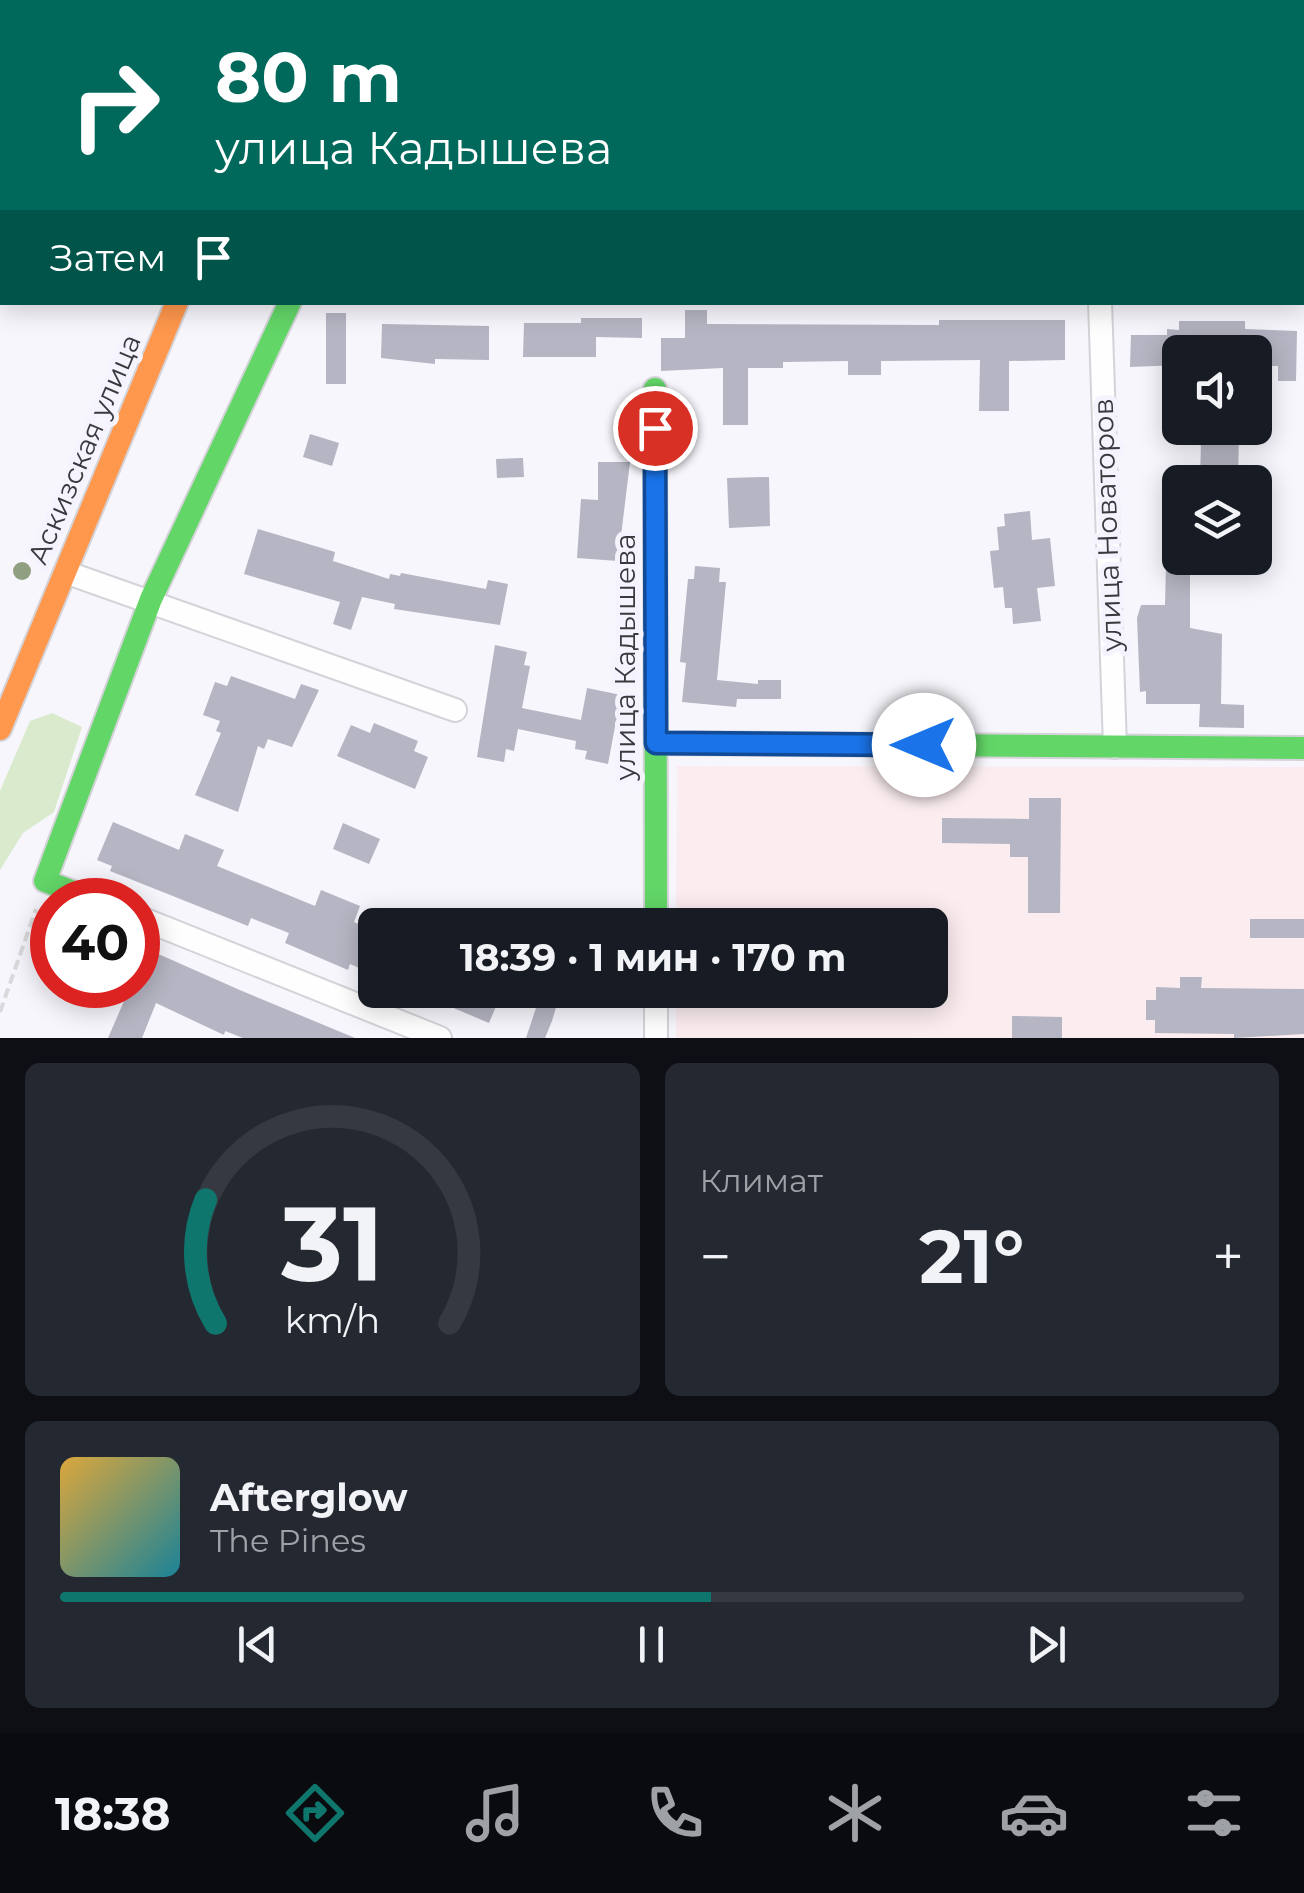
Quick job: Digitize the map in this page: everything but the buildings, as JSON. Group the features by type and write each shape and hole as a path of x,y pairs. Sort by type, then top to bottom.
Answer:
{"street":[{"name":"Аскизская улица","path":"0,729 176,305"},
{"path":"47,878 152,600 289,305"},
{"name":"улица Новаторов","path":"1100,305 1115,747"},
{"name":"улица Кадышева","path":"655,389 656,908"},
{"path":"65,572 455,710"},
{"path":"656,743 1304,748"},
{"path":"160,927 440,1038"},
{"path":"656,1008 656,1038"}],"path":[{"path":"0,1012 30,927"}],"shaded area":[{"path":"677,766 1304,767 1304,1038 676,1038 676,1008 948,1008 948,908 676,908"}],"green space":[{"path":"52,713 82,727 54,812 23,833 0,870 0,791 30,721"}],"traffic: fast":[{"path":"46,878 151,599 289,305"},
{"path":"655,389 656,908"},
{"path":"656,743 1304,748"}],"traffic: slow":[{"path":"0,729 176,305"}],"route":[{"path":"655,428 656,743 924,745"}]}
